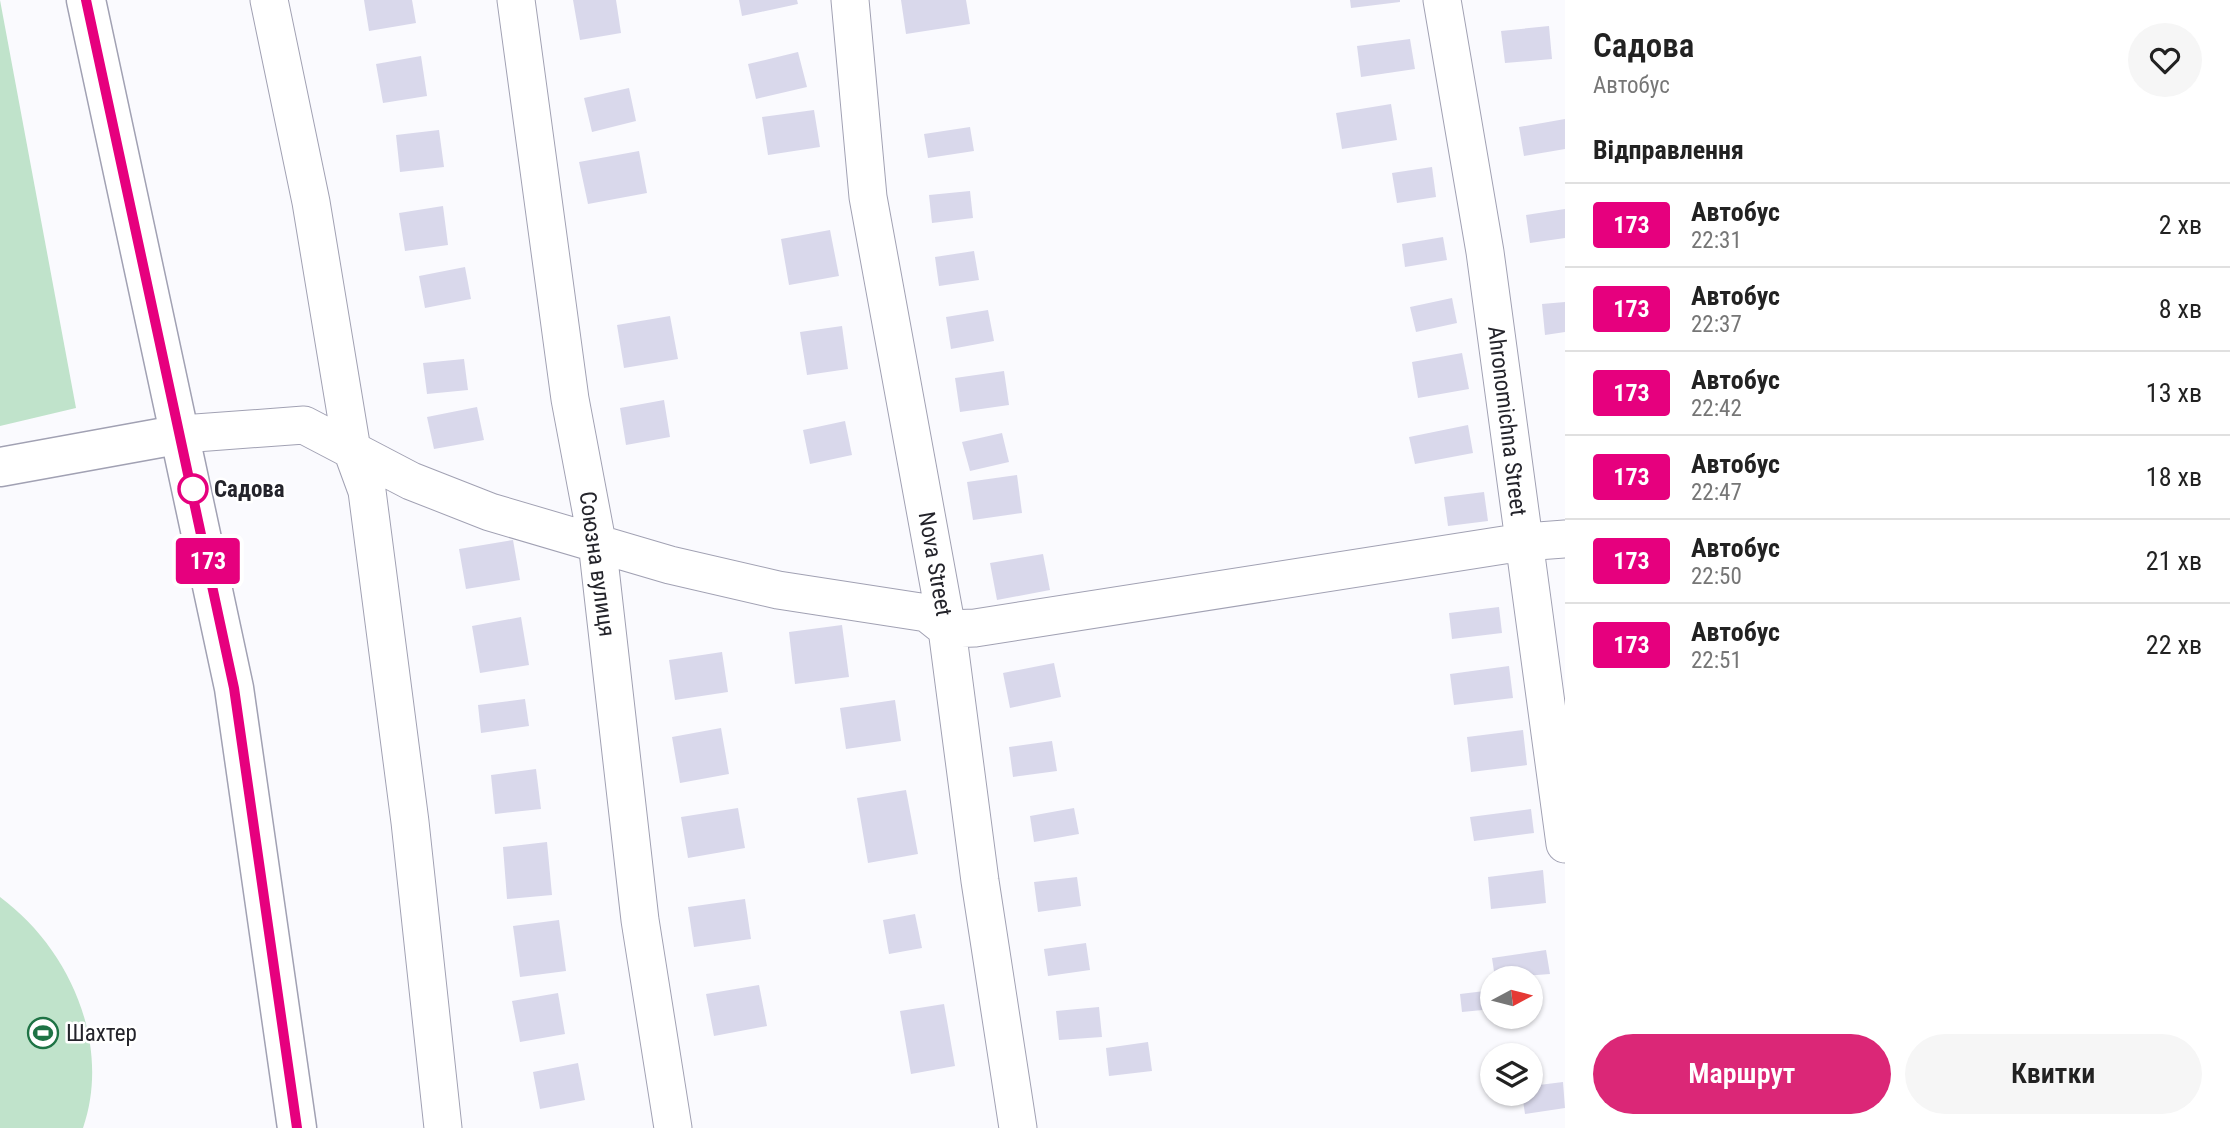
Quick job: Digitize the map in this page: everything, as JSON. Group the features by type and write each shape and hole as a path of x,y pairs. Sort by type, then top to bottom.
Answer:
{"main road":[{"path":"86,0 182,434 234,688 297,1128"},
{"path":"0,467 182,434"}],"street":[{"path":"269,0 313,215 352,450 368,491 410,822 443,1128"},
{"name":"Союзна вулиця","path":"516,0 570,399 597,542 640,920 673,1128"},
{"name":"Nova Street","path":"850,0 868,197 947,629 978,867 1018,1128"},
{"name":"Ahronomichna Street","path":"1442,0 1485,252 1565,844"},
{"path":"182,434 304,425 411,481 490,512 670,565 778,590 927,613 947,629 975,628 1523,542 1565,539"}],"green space":[{"path":"0,0 76,408 0,426"},
{"name":"Шахтер","path":"0,897 25,918 46,943 64,970 78,1000 88,1031 92,1063 91,1096 83,1128 0,1128"}],"building":[{"path":"364,0 412,0 416,23 369,31"},
{"path":"573,0 616,0 621,33 580,40"},
{"path":"739,0 797,0 798,4 742,16"},
{"path":"901,0 966,0 970,24 906,34"},
{"path":"1350,0 1400,0 1400,2 1351,8"},
{"path":"1549,26 1552,59 1505,63 1501,31"},
{"path":"1410,39 1415,69 1361,77 1357,46"},
{"path":"798,52 807,87 756,99 748,64"},
{"path":"421,56 427,96 383,103 376,64"},
{"path":"629,88 636,121 592,132 584,98"},
{"path":"1391,104 1397,140 1342,149 1336,113"},
{"path":"814,110 820,147 768,155 762,117"},
{"path":"1565,119 1565,149 1524,156 1519,127"},
{"path":"970,127 974,151 928,158 924,134"},
{"path":"439,130 444,167 400,172 396,135"},
{"path":"639,151 647,193 588,204 579,162"},
{"path":"1432,167 1436,197 1397,203 1392,173"},
{"path":"970,191 973,218 932,223 929,195"},
{"path":"443,206 448,245 405,251 399,213"},
{"path":"1565,209 1565,238 1530,243 1526,215"},
{"path":"830,230 839,276 789,285 781,239"},
{"path":"1443,237 1447,260 1405,267 1402,244"},
{"path":"974,251 979,280 939,286 935,257"},
{"path":"465,267 471,299 425,308 419,276"},
{"path":"1452,298 1457,323 1416,332 1410,307"},
{"path":"1565,302 1565,332 1545,335 1542,304"},
{"path":"988,310 994,341 951,349 946,317"},
{"path":"670,316 678,359 624,368 617,325"},
{"path":"842,326 848,369 807,375 800,332"},
{"path":"1462,353 1469,389 1418,398 1412,362"},
{"path":"464,359 468,390 427,394 423,363"},
{"path":"1004,371 1009,405 960,412 955,378"},
{"path":"664,400 670,437 626,445 620,408"},
{"path":"477,407 484,440 434,449 427,417"},
{"path":"845,421 852,455 810,464 803,430"},
{"path":"1468,425 1473,453 1415,464 1409,437"},
{"path":"1002,433 1009,462 970,471 962,442"},
{"path":"1017,475 1022,513 973,520 967,482"},
{"path":"1484,492 1488,521 1448,526 1444,497"},
{"path":"513,540 520,580 466,589 459,549"},
{"path":"1043,554 1050,590 997,600 990,563"},
{"path":"1499,607 1502,633 1452,639 1449,613"},
{"path":"521,617 529,665 480,673 472,626"},
{"path":"842,625 849,677 795,684 789,632"},
{"path":"722,652 728,692 675,700 669,660"},
{"path":"1054,663 1061,697 1010,708 1003,673"},
{"path":"1509,666 1513,698 1454,705 1450,674"},
{"path":"525,699 529,726 481,733 478,705"},
{"path":"895,700 901,741 846,749 840,708"},
{"path":"721,728 729,774 680,783 672,737"},
{"path":"1523,730 1527,765 1471,772 1467,737"},
{"path":"1052,741 1057,771 1013,777 1009,747"},
{"path":"536,769 541,809 495,814 491,775"},
{"path":"906,790 918,854 868,863 857,798"},
{"path":"738,808 745,848 688,858 681,817"},
{"path":"1074,808 1079,834 1034,842 1030,816"},
{"path":"1531,809 1534,833 1474,841 1470,817"},
{"path":"547,842 552,895 507,899 503,847"},
{"path":"1543,870 1546,903 1491,909 1488,877"},
{"path":"1077,877 1081,906 1038,912 1034,882"},
{"path":"745,899 751,939 694,947 688,907"},
{"path":"915,914 922,948 889,954 883,920"},
{"path":"559,920 566,971 520,977 513,926"},
{"path":"1086,943 1090,970 1048,976 1044,949"},
{"path":"1546,950 1550,974 1544,974 1544,966 1493,966 1492,958"},
{"path":"759,985 767,1026 714,1036 706,994"},
{"path":"1480,992 1480,1010 1462,1012 1460,994"},
{"path":"558,993 565,1034 520,1042 512,1001"},
{"path":"944,1004 955,1066 911,1074 900,1011"},
{"path":"1099,1007 1102,1037 1059,1040 1056,1011"},
{"path":"1148,1042 1152,1071 1109,1076 1106,1048"},
{"path":"578,1063 585,1100 540,1109 533,1072"},
{"path":"1563,1082 1565,1108 1525,1114 1524,1106 1543,1106 1543,1084"}],"bus line":[{"name":"173","path":"86,0 182,434 234,688 297,1128"}],"place":[{"name":"Садова","path":"193,489"},
{"name":"Шахтер","path":"43,1033"}]}
